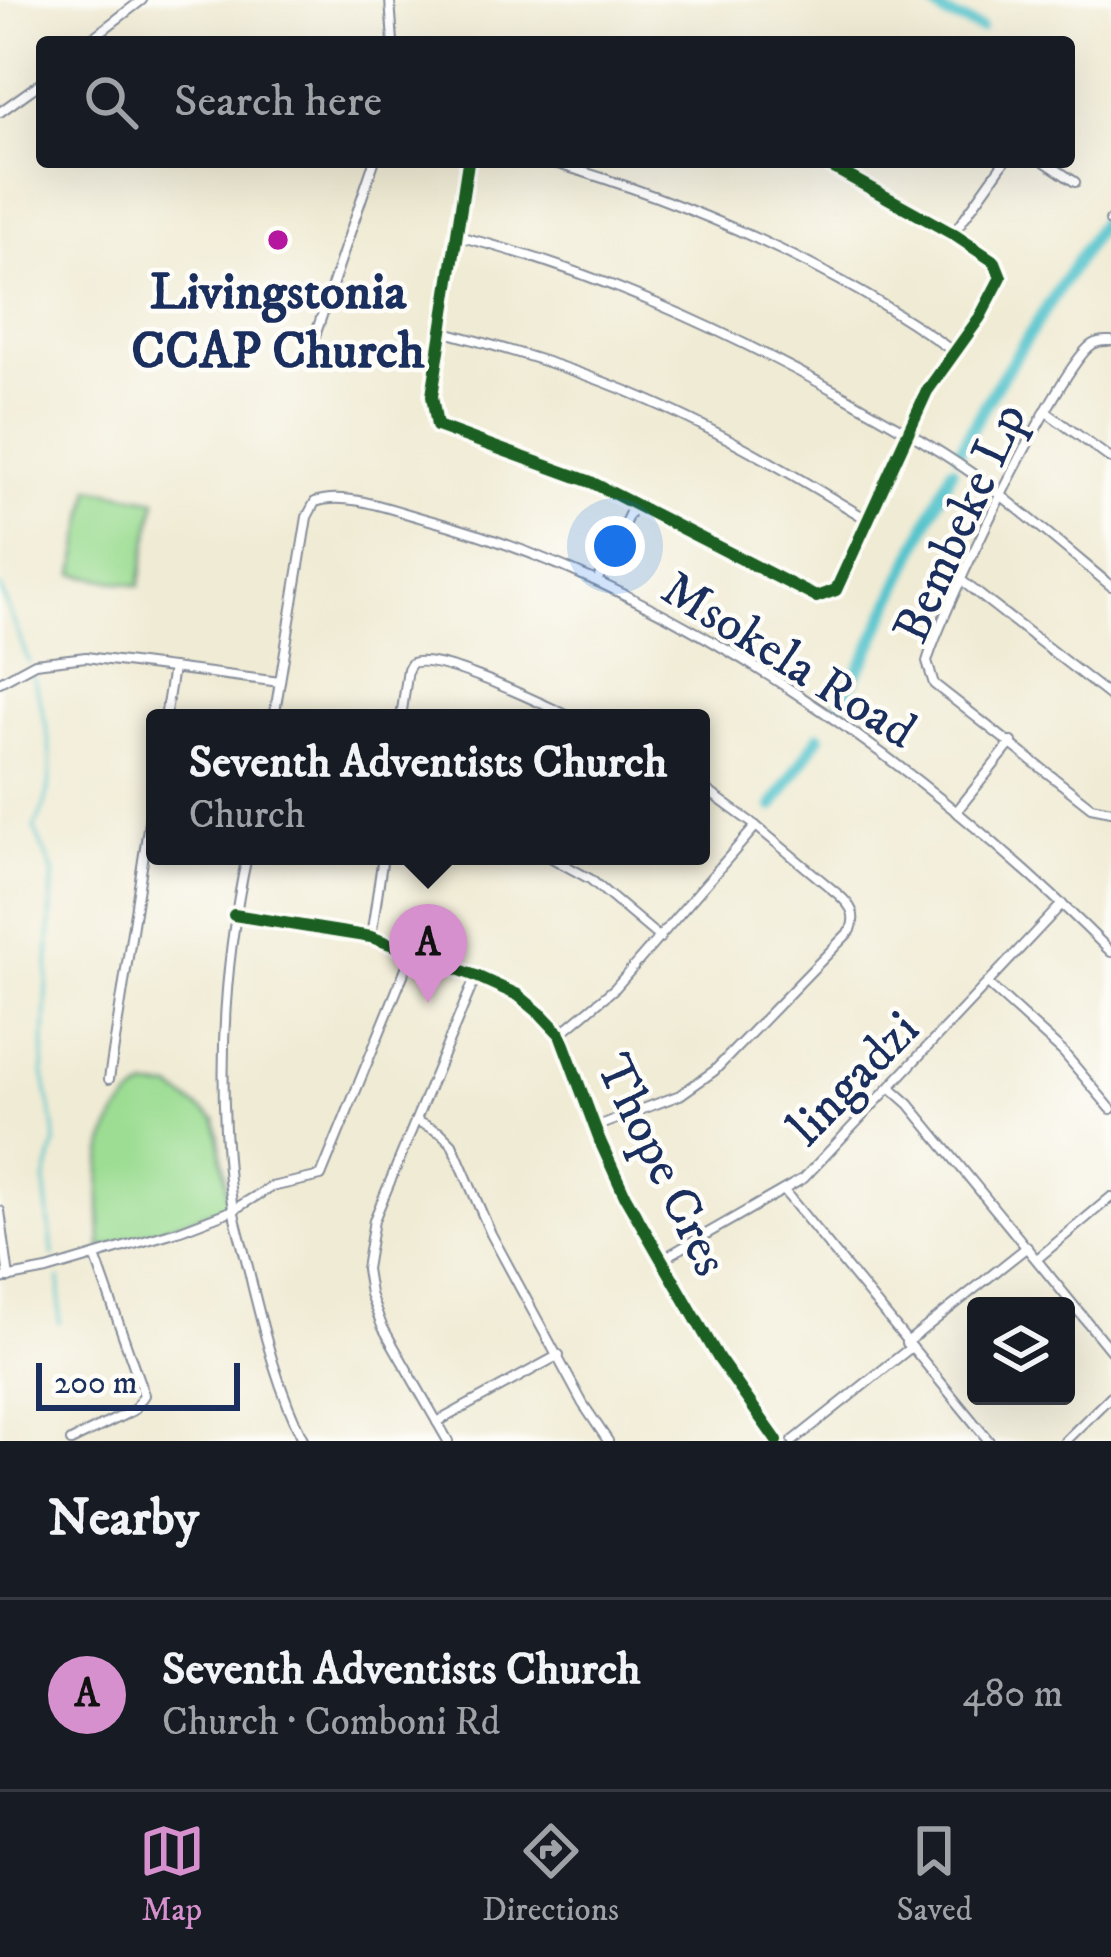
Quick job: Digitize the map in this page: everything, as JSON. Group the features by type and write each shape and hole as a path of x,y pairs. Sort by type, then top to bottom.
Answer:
{"street":[{"path":"95,36 142,0"},
{"path":"390,0 393,36"},
{"path":"0,112 36,86"},
{"path":"315,336 372,168"},
{"path":"468,168 432,410 441,429 546,464 635,502 816,598 836,590 927,391 980,317 1001,278 995,262 953,234 834,168"},
{"path":"571,168 731,228 869,299 954,352"},
{"path":"953,234 1000,168"},
{"path":"1055,168 1075,182"},
{"path":"458,236 517,251 687,314 769,354 907,431 1002,497 1111,586"},
{"path":"441,331 646,399 768,460 868,520"},
{"name":"Bembeke Lp","path":"1111,341 1099,341 1088,349 1045,411 928,656 928,676 1090,807 1111,811"},
{"path":"1045,411 1111,459"},
{"name":"Msokela Road","path":"276,709 307,517 315,502 324,499 429,520 523,550 598,581 758,671 956,812 1111,952"},
{"path":"598,581 635,502"},
{"path":"962,581 1111,697"},
{"path":"0,682 35,663 99,658 280,682"},
{"path":"403,709 412,662 425,659 553,709"},
{"path":"166,709 173,668"},
{"path":"956,812 1012,742"},
{"path":"595,1127 662,1103 714,1071 851,930 854,915 839,895 710,793"},
{"path":"560,1034 616,988 756,826"},
{"path":"109,1079 146,841"},
{"path":"245,865 234,914 221,1068 233,1210 267,1341 304,1441"},
{"path":"371,937 382,865"},
{"path":"564,865 590,879 660,938"},
{"name":"lingadzi","path":"661,1260 785,1192 830,1154 1062,904"},
{"name":"Thope Cres","path":"234,914 371,937 412,952 518,995 560,1034 625,1196 719,1359 778,1441"},
{"path":"0,1211 4,1278 178,1232 233,1210 271,1187 321,1176 412,952"},
{"path":"448,1441 382,1326 366,1269 374,1220 476,976"},
{"path":"989,985 1063,1052 1111,1109"},
{"path":"892,1089 1111,1351"},
{"path":"417,1121 452,1144 491,1234 608,1441"},
{"path":"785,1192 988,1441"},
{"path":"1037,1259 1111,1197"},
{"path":"793,1441 1027,1247"},
{"path":"71,1441 134,1410 144,1395 95,1256"},
{"path":"437,1422 559,1355"},
{"path":"1065,1441 1111,1396"}],"green space":[{"path":"91,488 156,500 139,586 74,574"},
{"path":"147,1088 172,1089 216,1120 229,1206 101,1249 100,1182 107,1138 128,1101"}],"waterway":[{"path":"927,0 945,14 980,28"},
{"path":"958,453 1111,208"},
{"path":"840,703 952,469"},
{"path":"0,587 29,662"},
{"path":"32,674 50,752 48,791 34,827 53,872 43,1071 55,1144 45,1182 53,1256"},
{"path":"773,806 819,736"},
{"path":"59,1323 60,1279"}],"cycle path":[{"path":"467,168 432,396 437,426 591,482 816,597 836,590 927,391 980,317 1001,277 995,262 953,234 834,168"},
{"path":"234,915 371,937 518,995 542,1015 560,1034 625,1196 719,1359 777,1441"}],"place":[{"name":"Livingstonia CCAP Church","path":"278,240"},
{"name":"Seventh Adventists Church","path":"428,1003"}]}
